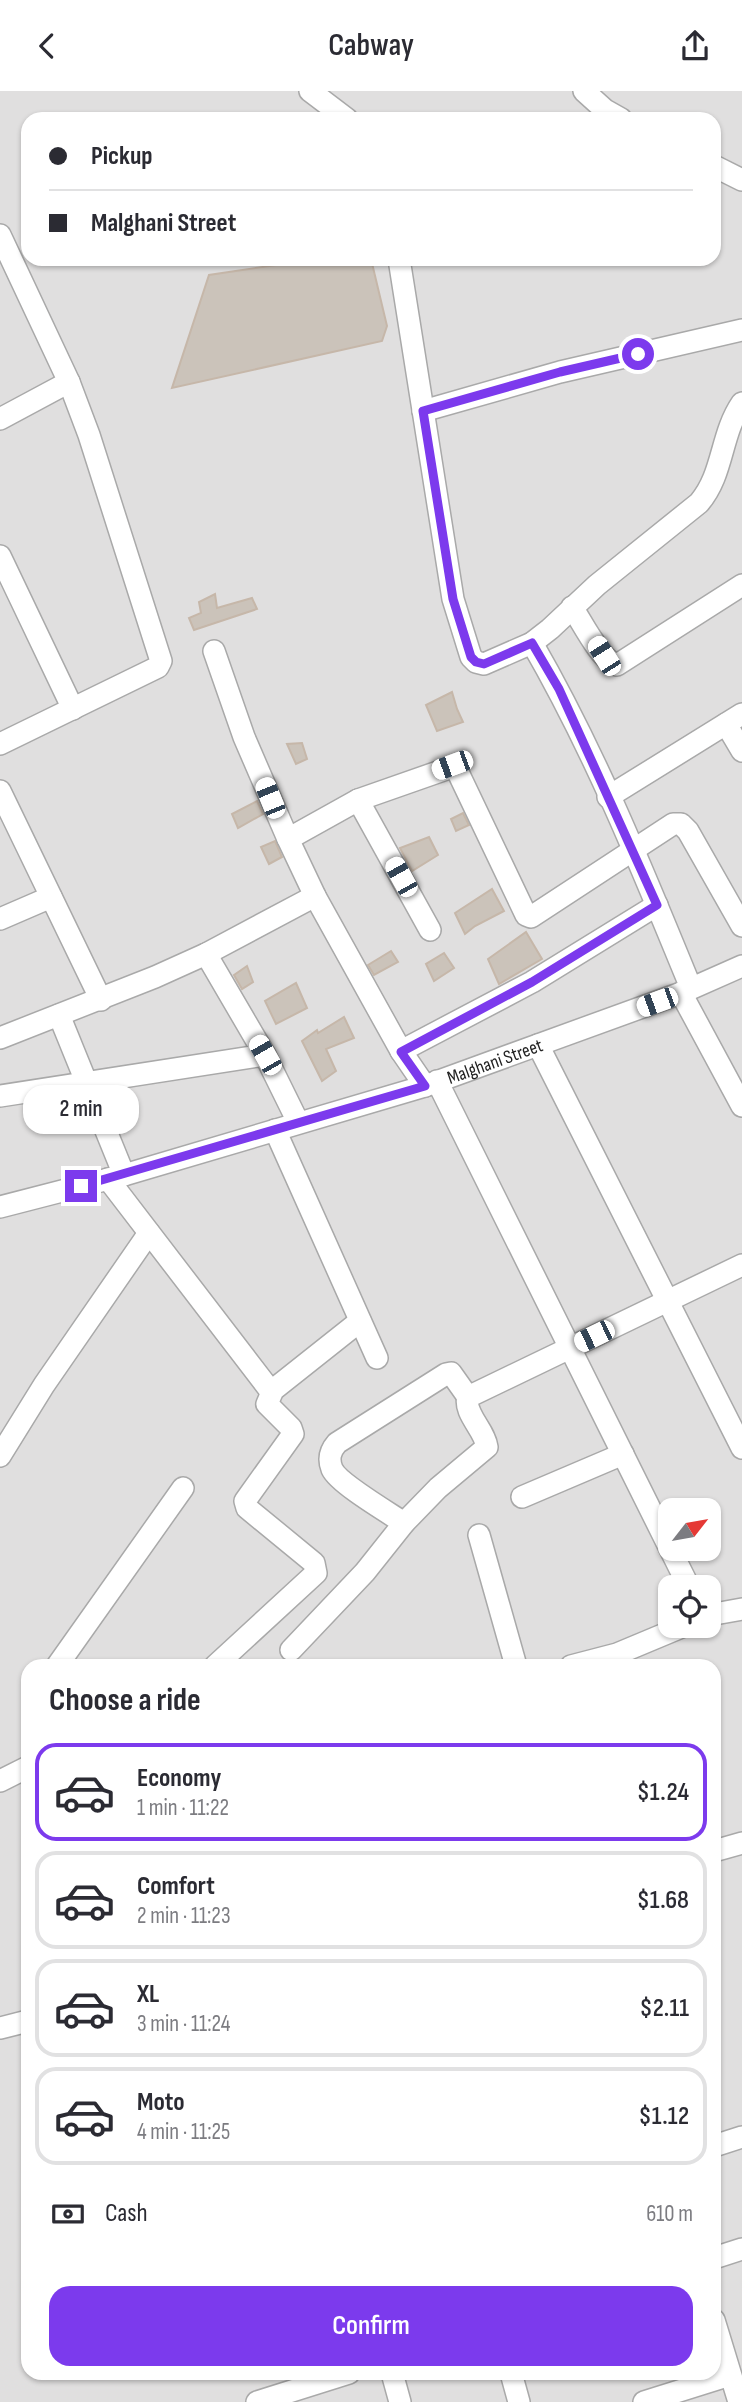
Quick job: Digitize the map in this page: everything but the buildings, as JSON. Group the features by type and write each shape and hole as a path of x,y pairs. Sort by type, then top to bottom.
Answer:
{"street":[{"path":"310,91 338,112"},
{"path":"584,91 609,112"},
{"path":"721,170 742,180"},
{"path":"0,235 69,382 89,435 161,661 158,667 0,744"},
{"path":"400,266 453,599 471,657 476,662 484,664 532,643 699,503 710,491 728,428 742,403"},
{"path":"423,411 560,372 742,330"},
{"path":"0,419 69,382"},
{"path":"0,556 73,709"},
{"path":"572,607 604,656 617,665 742,585"},
{"path":"532,643 559,689 657,905 686,990 742,1106"},
{"path":"214,651 244,737 315,896 401,1052 431,1084 570,1348 683,1575"},
{"path":"608,797 734,719 742,751"},
{"path":"288,839 358,800 455,766 523,910 531,916 673,824 681,824 688,831 742,926"},
{"path":"0,791 101,1000"},
{"path":"358,800 430,930"},
{"path":"0,1038 101,1000 206,954 315,896"},
{"path":"0,919 51,897"},
{"path":"401,1052 532,982 657,905"},
{"path":"206,954 265,1055 299,1122"},
{"name":"Malghani Street","path":"0,1207 116,1177 431,1084 686,990 742,966"},
{"path":"59,1016 87,1082 116,1177 149,1233 269,1389 273,1390"},
{"path":"538,1045 742,1448"},
{"path":"0,1095 265,1055"},
{"path":"275,1130 377,1357"},
{"path":"0,1456 44,1385 149,1233"},
{"path":"468,1397 742,1265"},
{"path":"223,1659 316,1573 314,1563 245,1505 245,1501 293,1434 267,1404 273,1390 360,1321"},
{"path":"291,1650 365,1572 404,1523 438,1488 487,1447 486,1439 467,1406 468,1397 451,1373 337,1443 331,1450 331,1469 337,1477 404,1523"},
{"path":"522,1497 623,1454"},
{"path":"62,1659 183,1488"},
{"path":"479,1535 514,1659"},
{"path":"721,1613 742,1609"},
{"path":"598,1659 658,1637"},
{"path":"0,1781 21,1766"},
{"path":"721,1849 742,1843"},
{"path":"0,2028 21,2023"},
{"path":"721,2144 742,2137"},
{"path":"721,2256 742,2249"},
{"path":"721,2344 738,2402"},
{"path":"721,2378 730,2375"},
{"path":"257,2402 327,2380"},
{"path":"394,2380 400,2402"},
{"path":"513,2380 519,2402"},
{"path":"643,2402 714,2380"}],"shaded area":[{"path":"0,91 742,91 742,2402 0,2402"}],"route":[{"path":"81,1186 425,1086 401,1052 532,982 657,905 559,689 532,643 484,664 471,657 453,599 423,411 560,372 638,354"}]}
